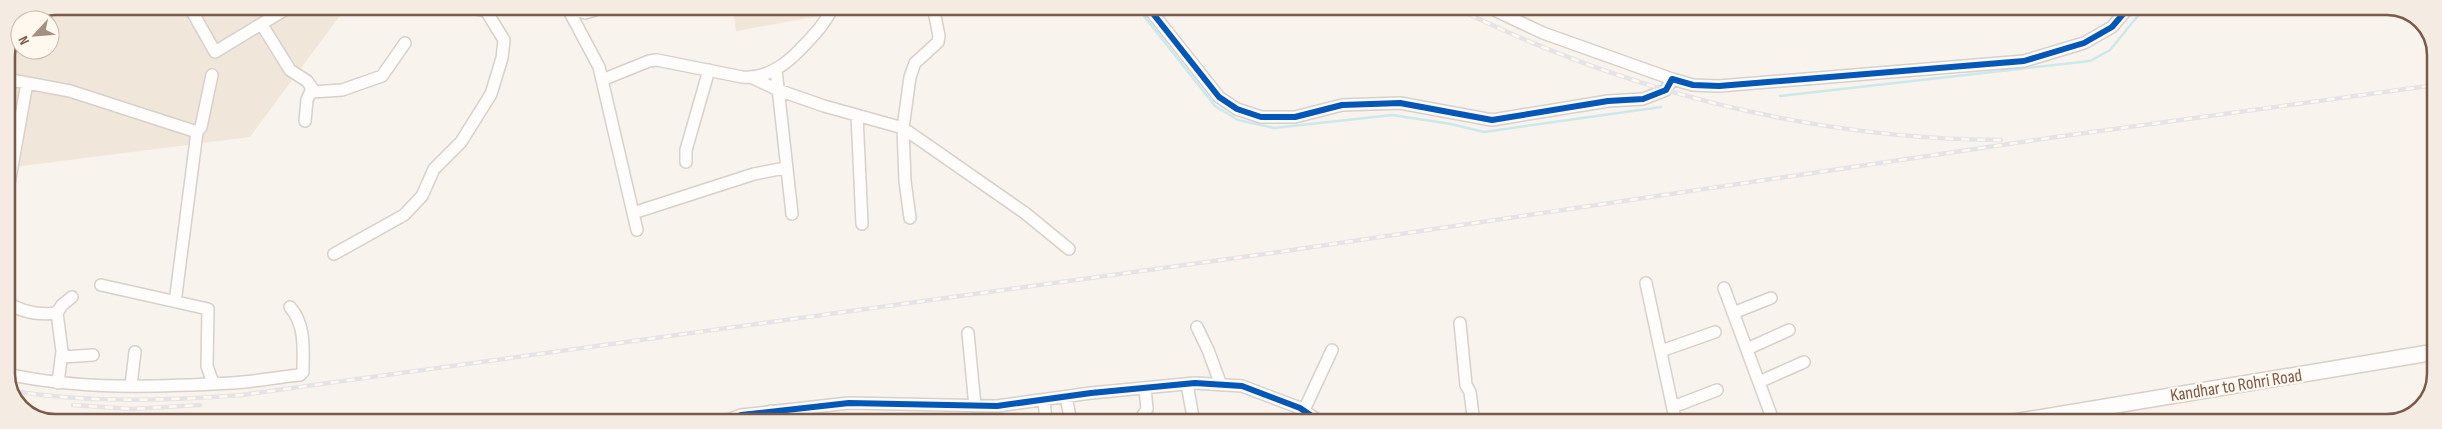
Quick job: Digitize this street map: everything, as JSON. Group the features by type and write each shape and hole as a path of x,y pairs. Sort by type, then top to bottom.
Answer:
{"street":[{"path":"194,15 215,52 277,15"},
{"path":"334,254 404,215 412,208 422,196 434,169 461,142 491,94 502,58 504,40 491,15"},
{"path":"570,15 599,67 637,230"},
{"path":"753,78 776,70 820,28 829,15"},
{"path":"910,218 905,181 903,128 910,77 915,63 938,42 939,36 935,15"},
{"path":"1154,15 1219,97 1238,109 1261,117 1295,117 1342,105 1400,103 1492,120 1608,101 1643,99 1666,90 1672,79"},
{"path":"1506,15 1543,33 1672,79 1693,85 1718,86 2024,61 2084,44 2112,27 2123,15"},
{"path":"262,25 290,70 307,81 312,88 312,92 307,100 305,121"},
{"path":"312,92 342,90 382,76 405,43"},
{"path":"602,80 649,61 657,60 753,78 778,90 903,128 1025,213 1069,249"},
{"path":"686,162 686,150 710,70"},
{"path":"776,70 792,214"},
{"path":"176,295 197,132 201,127 212,76"},
{"path":"15,81 70,91 197,132"},
{"path":"15,150 27,83"},
{"path":"857,115 862,224"},
{"path":"633,213 754,174 786,168"},
{"path":"1646,283 1674,414"},
{"path":"101,285 208,309 208,366 213,383"},
{"path":"1724,288 1771,414"},
{"path":"58,383 62,357 57,313 62,305 72,297"},
{"path":"1733,313 1771,298"},
{"path":"15,307 40,315 57,313"},
{"path":"15,375 58,383 91,386 232,384 300,375 303,372 302,331 297,315 290,307"},
{"path":"1460,323 1466,385 1470,392 1473,414"},
{"path":"1197,327 1221,385"},
{"path":"1747,349 1789,330"},
{"path":"1661,351 1715,332"},
{"path":"968,333 975,406"},
{"path":"1304,410 1332,350"},
{"path":"131,385 135,352"},
{"name":"Kandhar to Rohri Road","path":"2062,414 2427,353"},
{"path":"62,357 93,355"},
{"path":"1759,382 1804,362"},
{"path":"1187,384 1193,414"},
{"path":"748,414 849,403 998,406 1187,384 1242,386 1310,414"},
{"path":"1144,414 1147,409 1145,388"},
{"path":"1673,407 1717,390"},
{"path":"1066,397 1069,414"},
{"path":"1044,400 1045,414"}],"shaded area":[{"path":"60,15 340,15 250,137 15,167 15,60 60,60"},
{"path":"734,15 826,15 736,31"}],"waterway":[{"path":"1143,15 1215,106 1238,120 1274,128 1392,115 1451,124 1484,132 1661,107"},
{"path":"1780,96 2090,61 2110,50 2138,15"}],"railway":[{"path":"1471,15 1518,37 1584,63 1652,86 1720,105 1789,120 1860,131 1930,137 2001,140"},
{"path":"20,392 69,398 127,400 242,395 1272,253 2056,137 2427,86"},
{"path":"73,405 131,409 200,405"}],"cycle path":[{"path":"1154,15 1219,97 1237,109 1261,117 1295,117 1342,105 1400,103 1492,120 1608,101 1643,99 1666,90 1672,79 1693,85 1719,86 2024,61 2084,43 2112,27 2122,15"},
{"path":"750,414 849,403 997,406 1091,393 1195,383 1242,386 1300,408 1309,414"}]}
